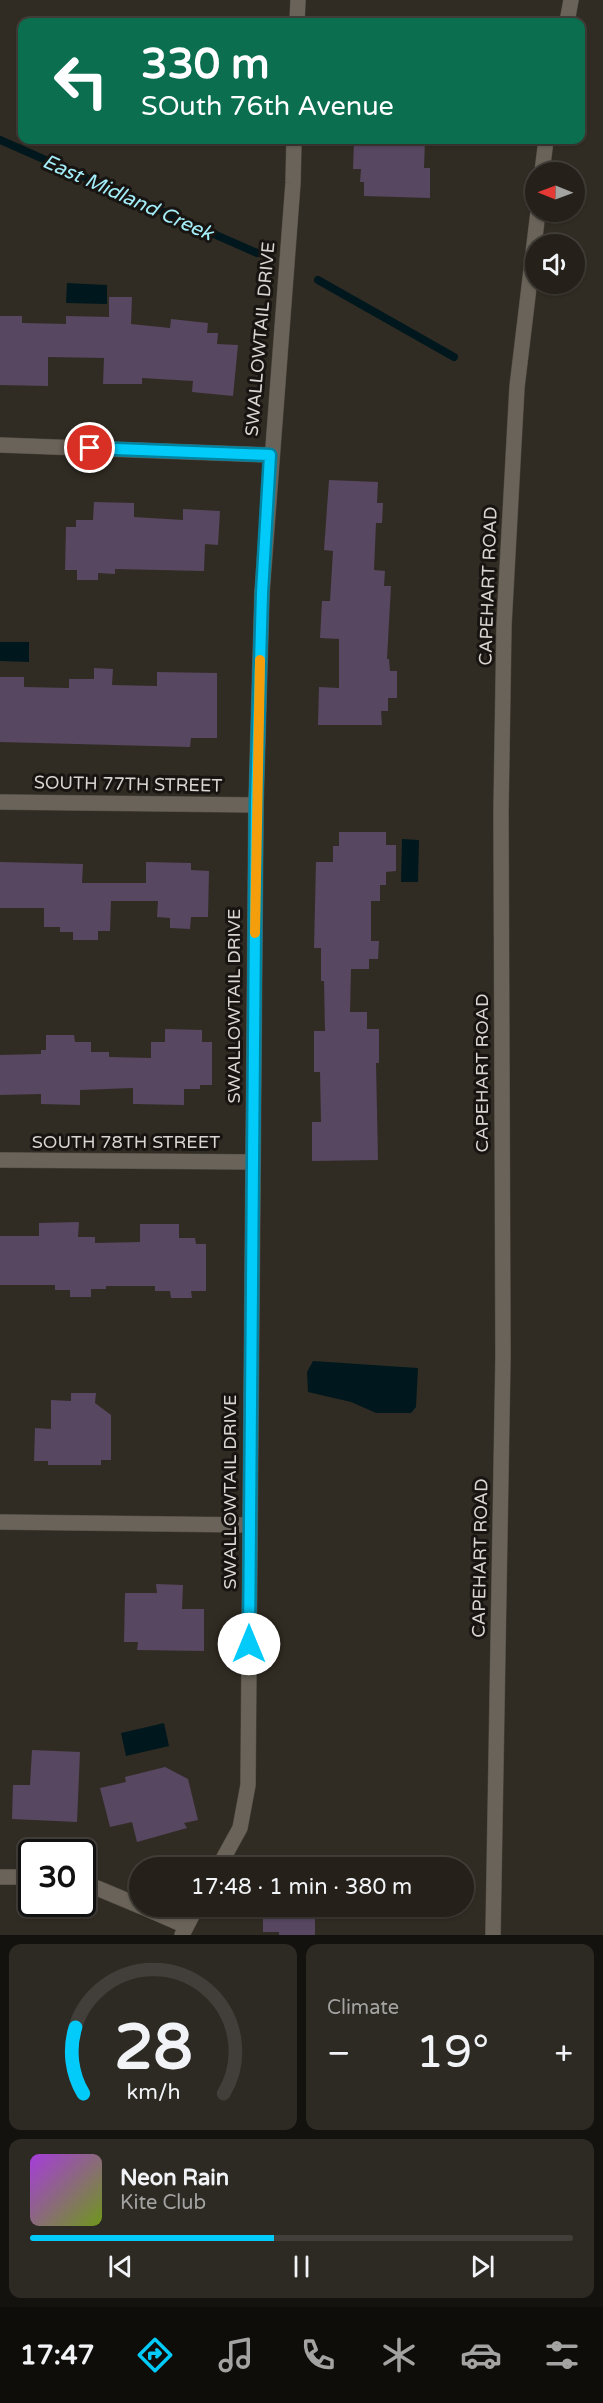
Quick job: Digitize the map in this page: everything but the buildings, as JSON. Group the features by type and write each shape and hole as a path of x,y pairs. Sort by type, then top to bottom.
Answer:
{"street":[{"path":"297,0 297,18"},
{"path":"568,18 571,0"},
{"name":"SWALLOWTAIL DRIVE","path":"224,1857 240,1828 248,1785 256,804 262,593 270,455 293,183 294,144"},
{"path":"543,162 546,144"},
{"name":"CAPEHART ROAD","path":"494,1935 502,1356 501,811 504,625 517,387 537,222"},
{"path":"0,445 270,455"},
{"name":"SOUTH 77TH STREET","path":"0,802 256,804"},
{"name":"SOUTH 78TH STREET","path":"0,1160 253,1162"},
{"path":"0,1522 249,1525"},
{"path":"0,1877 18,1877"},
{"path":"96,1888 129,1901"},
{"path":"160,1917 184,1930"}],"water":[{"path":"67,283 107,285 107,304 66,303"},
{"path":"0,642 29,642 29,662 0,661"},
{"path":"402,839 419,840 418,882 401,882"},
{"path":"313,1361 418,1368 416,1407 411,1413 376,1413 351,1402 308,1392 307,1372"},
{"path":"164,1723 169,1746 126,1756 121,1733"}],"waterway":[{"name":"East Midland Creek","path":"0,140 257,253"},
{"name":"East Midland Creek","path":"318,280 454,357"}],"slow traffic":[{"path":"255,933 260,660"}],"route":[{"path":"90,448 270,455 262,593 256,804 249,1644"}]}
